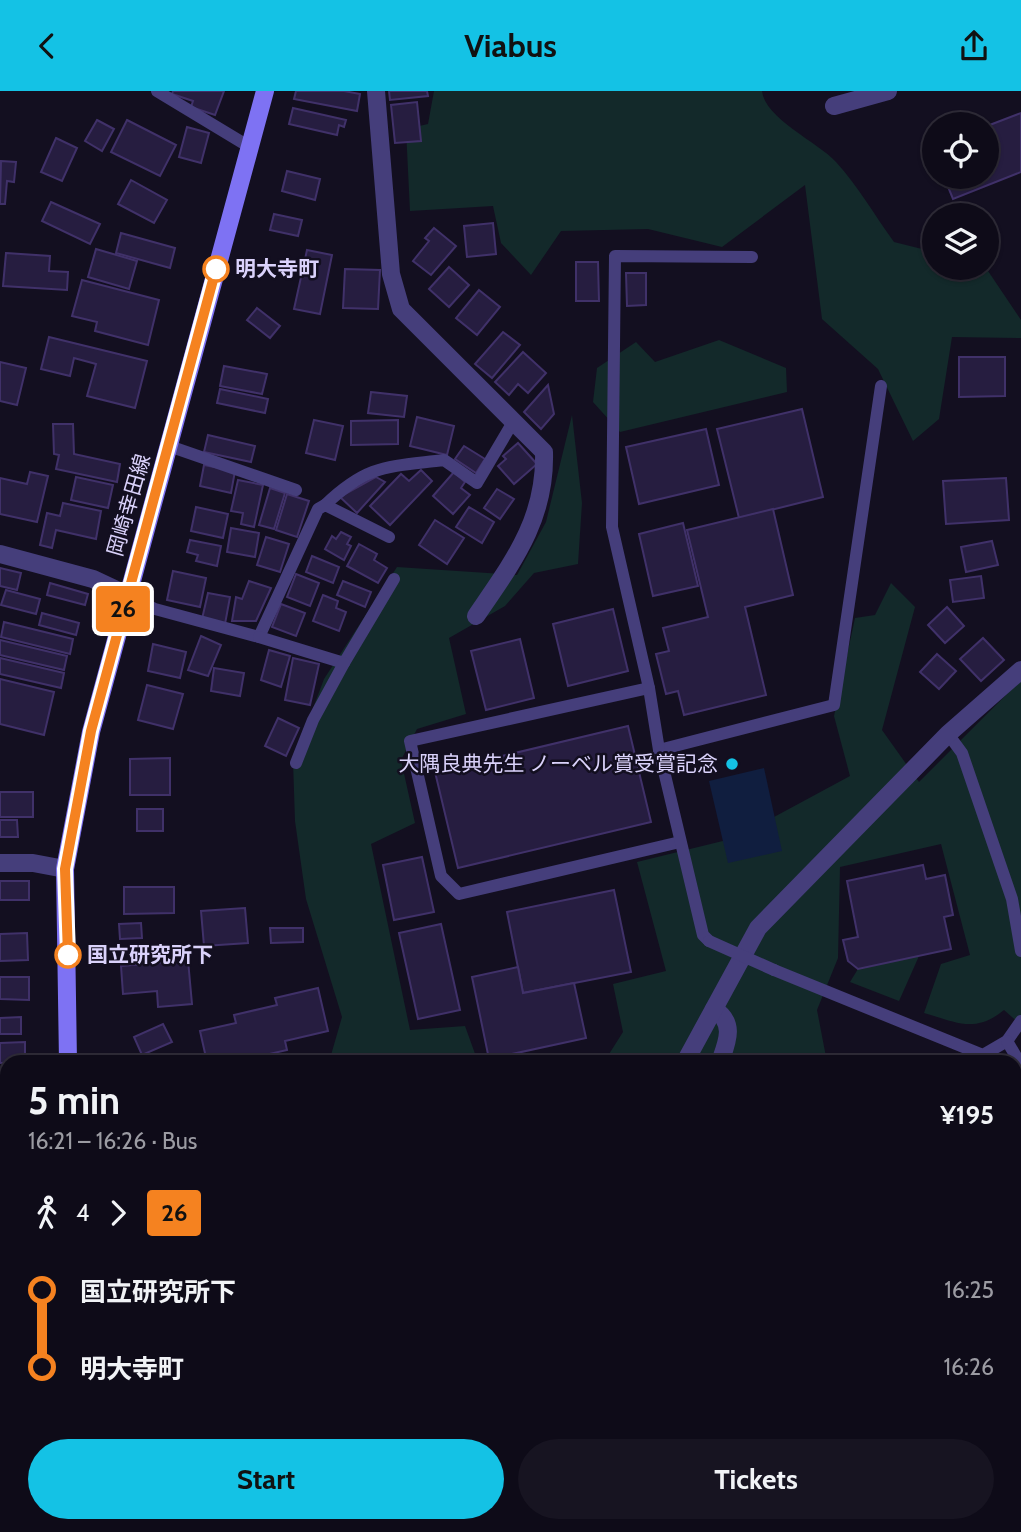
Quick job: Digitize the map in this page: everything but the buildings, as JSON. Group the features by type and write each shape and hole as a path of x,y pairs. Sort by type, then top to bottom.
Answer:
{"main road":[{"name":"岡崎幸田線","path":"68,1055 65,869 91,731 265,91"}],"street":[{"path":"376,91 391,274 401,309 544,452 545,477 531,529 476,616"},
{"path":"834,106 888,91"},
{"path":"0,554 93,579 127,595"},
{"path":"689,1055 758,928 948,733 1021,670"},
{"path":"0,863 33,863 65,869"},
{"path":"714,1009 723,1015 730,1034 722,1055"}],"lane":[{"path":"157,91 248,146"},
{"path":"752,257 615,256 612,527 649,688 659,750 703,935 709,941 774,970 983,1055 1007,1041 1021,1021"},
{"path":"659,750 834,705 881,386"},
{"path":"259,637 318,509 350,482 370,471 410,464 444,460 477,483 513,422"},
{"path":"169,446 296,490"},
{"path":"325,505 389,537"},
{"path":"296,764 313,720 394,579"},
{"path":"127,595 155,609 344,663"},
{"path":"649,688 410,741 441,876 459,894 680,842"},
{"path":"948,733 962,753 1012,899 1021,951"},
{"path":"1007,1041 1015,1055"}],"green space":[{"path":"434,91 762,91 772,111 828,154 844,171 894,242 922,249 922,280 994,280 1021,320 1021,338 952,337 939,419 913,441 878,369 822,319 805,185 722,247 648,229 561,231 531,275 501,243 493,206 410,211 406,129 428,124"},
{"path":"719,340 786,368 787,392 620,432 593,402 597,368 636,342 655,362"},
{"path":"572,415 582,503 578,564 534,573 505,606 449,638 466,714 417,729 401,760 415,823 371,844 410,1030 465,1026 475,1055 331,1055 342,1017 306,899 295,821 293,761 324,679 397,567 517,575 546,522"},
{"path":"891,583 915,607 882,730 919,782 1021,680 1021,1025 1004,1010 984,1022 974,1024 924,1013 941,964 970,955 941,844 840,867 838,958 817,1010 826,1055 608,1055 623,1032 613,984 666,971 637,862 735,838 850,776 834,716 855,618 875,615"},
{"path":"919,956 899,1001 850,982 858,969"}],"water":[{"path":"764,768 782,851 728,863 709,781"}],"bus line":[{"name":"26","path":"68,955 65,869 91,731 216,269"}],"place":[{"name":"明大寺町","path":"216,269"},
{"name":"大隅良典先生 ノーベル賞受賞記念","path":"732,764"},
{"name":"国立研究所下","path":"68,955"}]}
